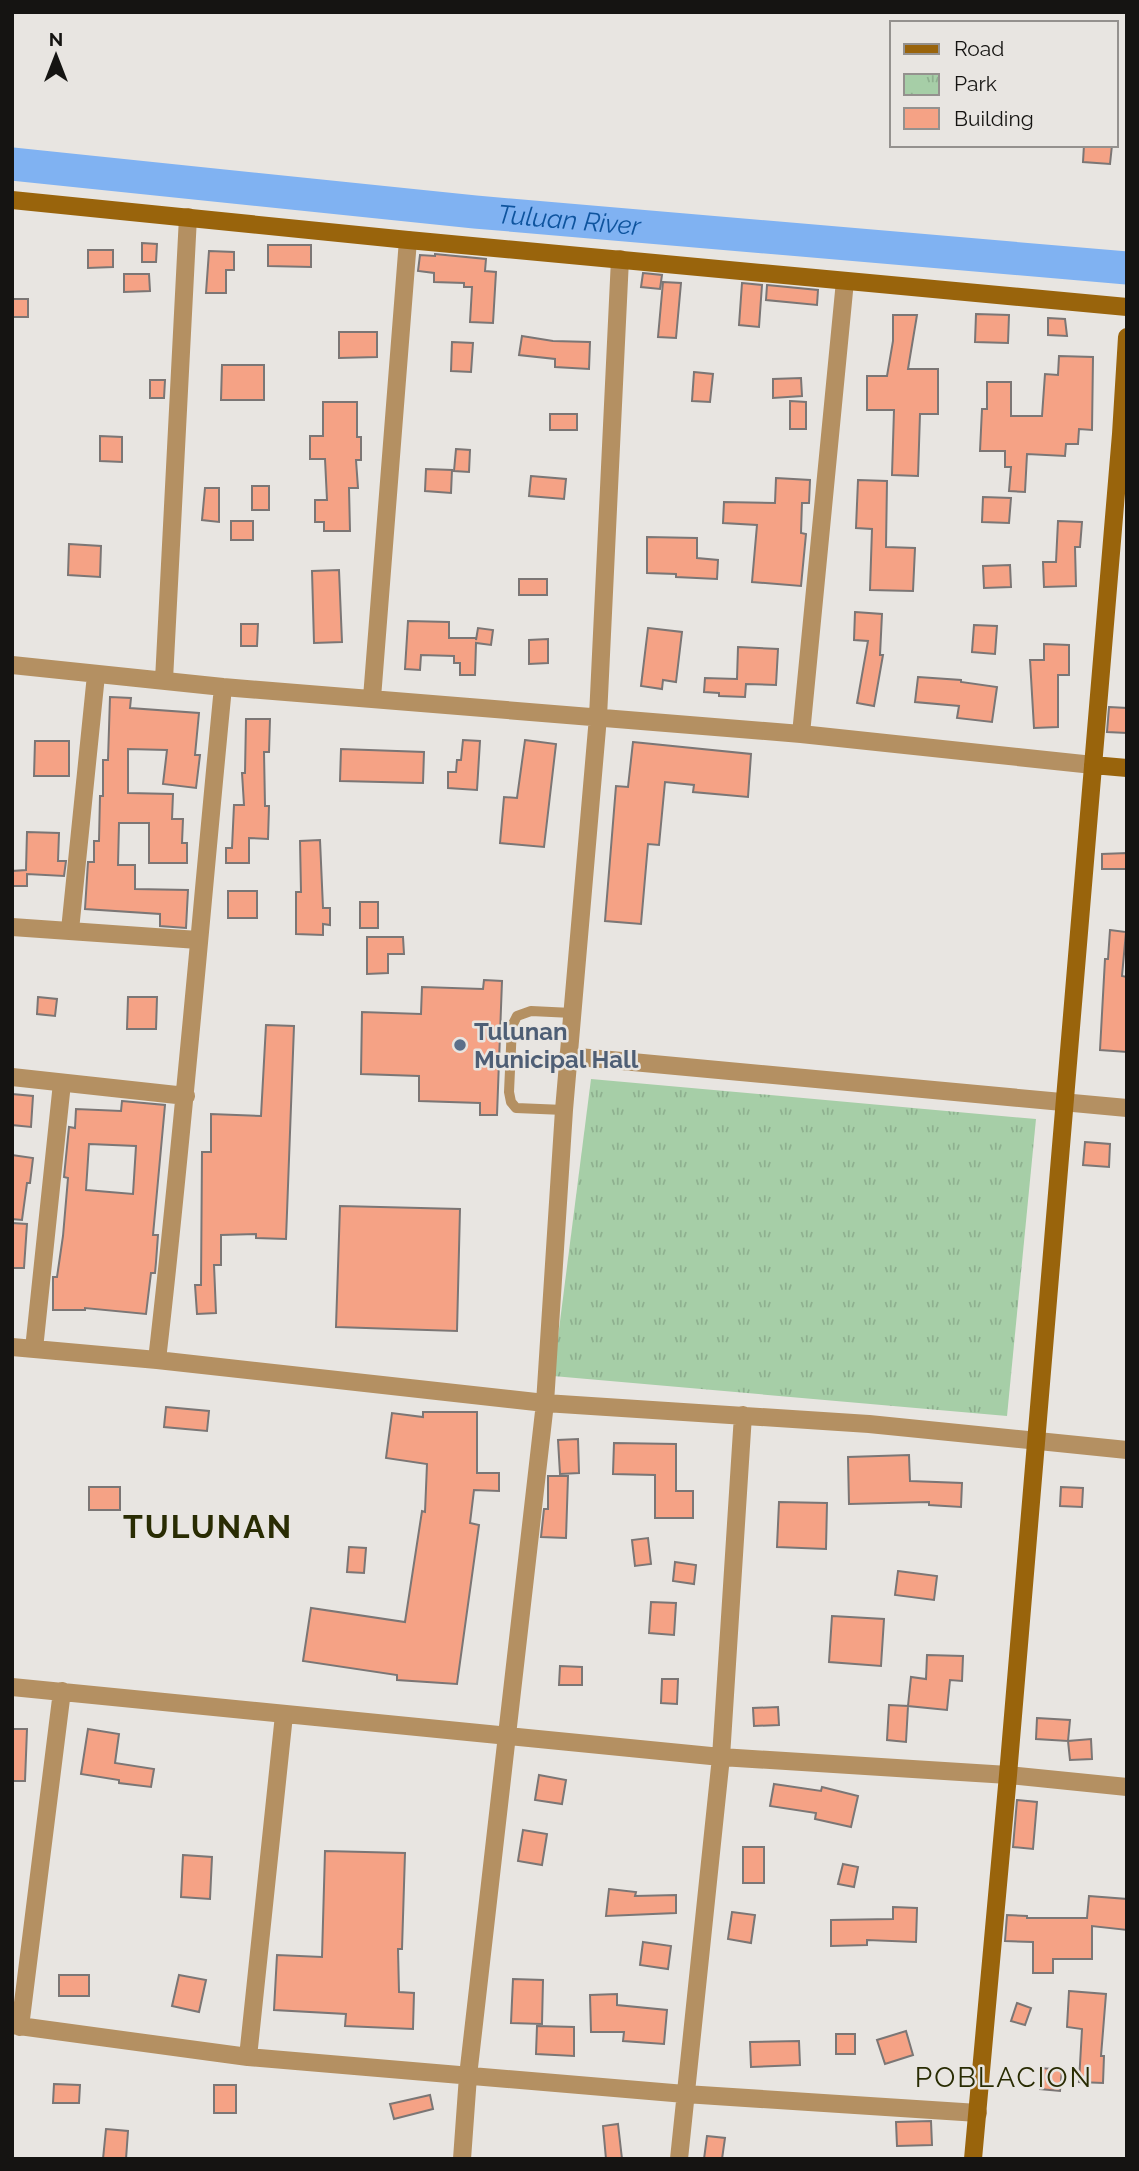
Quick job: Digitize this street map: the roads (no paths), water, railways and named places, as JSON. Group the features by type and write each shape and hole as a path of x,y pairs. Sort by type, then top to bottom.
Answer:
{"main road":[{"path":"12,200 1127,307"},
{"path":"973,2159 1065,1102 1127,337"},
{"path":"1093,765 1127,768"}],"street":[{"path":"164,680 188,217"},
{"path":"372,698 408,240"},
{"path":"461,2159 468,2076 545,1403 568,1056 598,717 620,259"},
{"path":"801,734 845,281"},
{"path":"12,665 223,687 801,734 1093,765"},
{"path":"70,930 96,675"},
{"path":"157,1360 186,1096 198,940 223,687"},
{"path":"12,928 198,940"},
{"path":"568,1056 1127,1108"},
{"path":"12,1077 186,1096"},
{"path":"34,1349 62,1083"},
{"path":"12,1347 157,1360 545,1403 869,1424 1127,1450"},
{"path":"679,2159 721,1757 743,1415"},
{"path":"12,1687 721,1757 1008,1774 1127,1787"},
{"path":"62,1691 16,2026 248,2057 685,2094 978,2113"},
{"path":"248,2057 284,1714"}],"lane":[{"path":"564,1110 526,1110 516,1108 511,1102 509,1092 512,1026 517,1016 531,1012 572,1013"}],"waterway":[{"name":"Tuluan River","path":"12,164 475,212 1127,268"}],"place":[{"name":"Tulunan Municipal Hall","path":"460,1045"}],"district":[{"name":"TULUNAN","path":"208,1526"},
{"name":"POBLACION","path":"1004,2077"}]}
